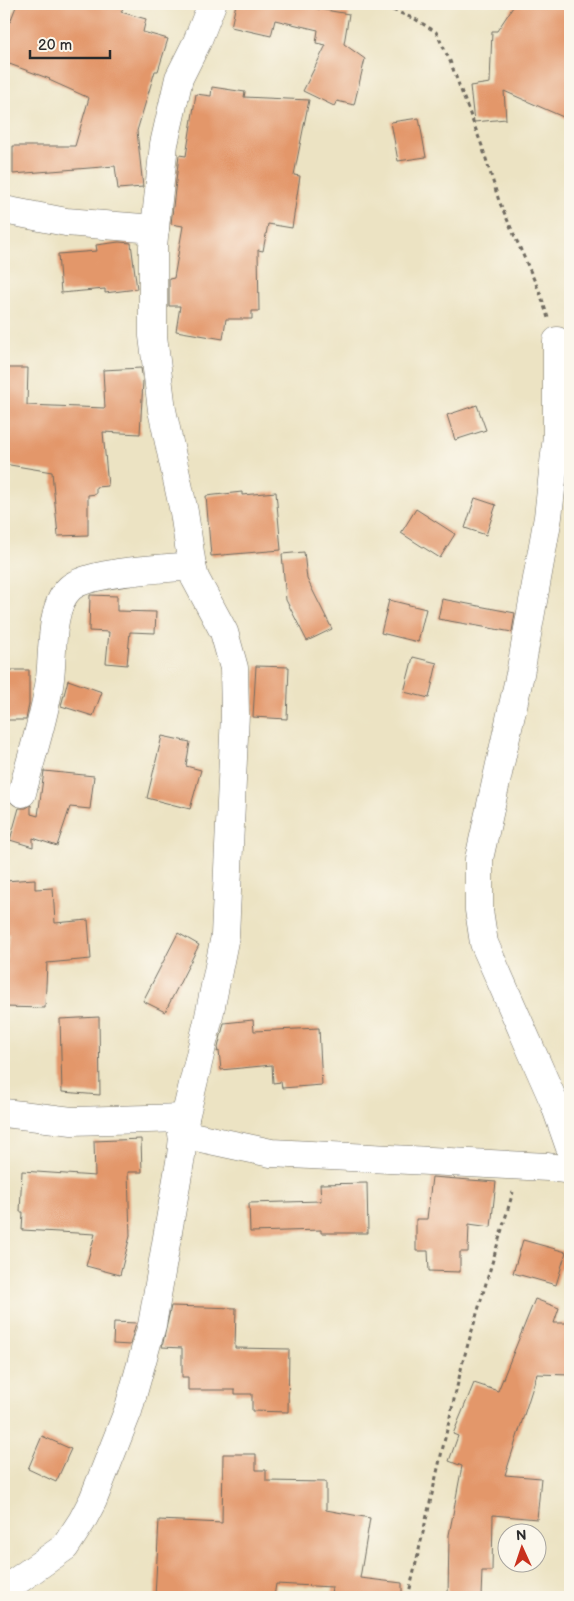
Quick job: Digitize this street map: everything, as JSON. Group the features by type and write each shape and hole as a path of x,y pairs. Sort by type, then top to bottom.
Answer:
{"street":[{"path":"4,1590 65,1547 82,1521 104,1473 128,1411 152,1325 181,1156 183,1126 206,1029 225,936 235,714 234,668 224,632 195,578 192,566 184,512 162,410 153,336 153,246 164,144 179,78 197,42 212,4"},
{"path":"4,210 66,222 155,229"},
{"path":"557,341 557,436 548,516 520,674 479,859 479,910 484,943 554,1102 570,1148"},
{"path":"22,793 49,686 54,627 61,599 70,588 83,580 114,574 192,566"},
{"path":"4,1113 72,1121 183,1126 270,1153 548,1166 570,1170"}],"path":[{"path":"378,4 415,19 436,32 450,61 472,120 499,201 540,293 557,341"},
{"path":"408,1597 462,1361 521,1165"}],"building":[{"path":"17,4 125,4 121,12 146,19 143,32 168,39 158,71 155,71 137,131 143,187 118,189 115,166 13,174 13,146 75,146 89,98 50,79 4,62 4,19 10,22"},
{"path":"236,4 289,4 349,14 344,44 365,59 354,105 337,101 334,106 303,91 326,45 316,43 318,30 275,20 271,36 231,27"},
{"path":"515,4 570,4 570,120 504,91 506,119 474,122 470,86 490,83 492,31 497,31"},
{"path":"212,87 245,92 244,97 309,100 294,175 300,176 292,228 268,224 263,251 258,250 259,311 252,311 252,319 226,319 223,339 176,331 180,306 169,306 169,279 174,278 183,226 171,224 179,155 186,156 196,94 211,96"},
{"path":"419,118 426,157 398,161 391,122"},
{"path":"119,242 131,243 137,289 105,293 105,289 61,293 58,254 97,251 96,245"},
{"path":"4,368 28,368 27,405 105,408 103,370 141,368 143,381 140,434 103,432 108,486 96,487 96,494 88,495 88,535 58,536 52,472 4,464"},
{"path":"477,405 486,430 455,440 447,415"},
{"path":"242,492 242,495 276,492 281,550 211,556 206,496"},
{"path":"475,498 496,505 486,535 465,528"},
{"path":"416,509 455,534 440,558 401,533"},
{"path":"304,552 307,579 332,629 307,641 286,600 282,554"},
{"path":"90,595 117,596 117,611 156,612 155,633 130,632 127,665 106,663 109,632 89,631"},
{"path":"442,599 515,613 512,632 438,619"},
{"path":"389,600 426,609 418,642 381,633"},
{"path":"413,657 437,663 429,698 404,692"},
{"path":"256,666 289,667 287,719 253,717"},
{"path":"4,670 29,670 29,704 26,720 4,720"},
{"path":"68,680 102,692 93,716 61,706"},
{"path":"162,736 190,742 186,766 201,770 190,809 147,798"},
{"path":"44,771 94,776 90,809 70,807 57,846 33,838 33,847 10,840 19,808 26,808 31,805 31,814 38,816"},
{"path":"35,879 35,889 53,888 55,923 88,920 91,959 47,963 45,1008 4,1007 9,934 4,934 4,881"},
{"path":"178,933 199,945 165,1012 143,1001"},
{"path":"99,1017 100,1095 62,1092 60,1019"},
{"path":"253,1020 254,1031 319,1028 322,1085 282,1088 281,1082 273,1083 272,1065 221,1070 219,1051 217,1052 224,1023"},
{"path":"141,1139 142,1172 128,1172 130,1236 120,1275 86,1266 95,1234 22,1230 23,1212 20,1212 22,1171 95,1176 94,1141"},
{"path":"432,1177 496,1182 491,1227 469,1224 468,1252 460,1252 460,1272 429,1271 428,1251 416,1251 416,1219 427,1219"},
{"path":"367,1183 368,1233 321,1233 321,1230 250,1232 249,1203 321,1201 320,1184"},
{"path":"523,1240 566,1252 556,1285 513,1273"},
{"path":"535,1299 559,1308 554,1323 570,1323 570,1375 537,1374 505,1475 541,1478 537,1519 493,1515 492,1571 482,1571 481,1597 448,1597 449,1535 462,1466 449,1461 458,1436 453,1434 474,1383 498,1391"},
{"path":"171,1306 236,1308 235,1348 289,1349 288,1412 252,1411 252,1394 235,1394 235,1390 188,1390 188,1377 182,1377 182,1348 162,1347"},
{"path":"114,1322 136,1323 130,1345 113,1344"},
{"path":"42,1436 71,1449 56,1482 28,1469"},
{"path":"223,1454 256,1454 256,1470 266,1470 266,1481 326,1482 326,1510 370,1518 360,1578 402,1583 402,1597 331,1597 332,1587 276,1584 274,1597 155,1597 159,1520 222,1523"}]}
